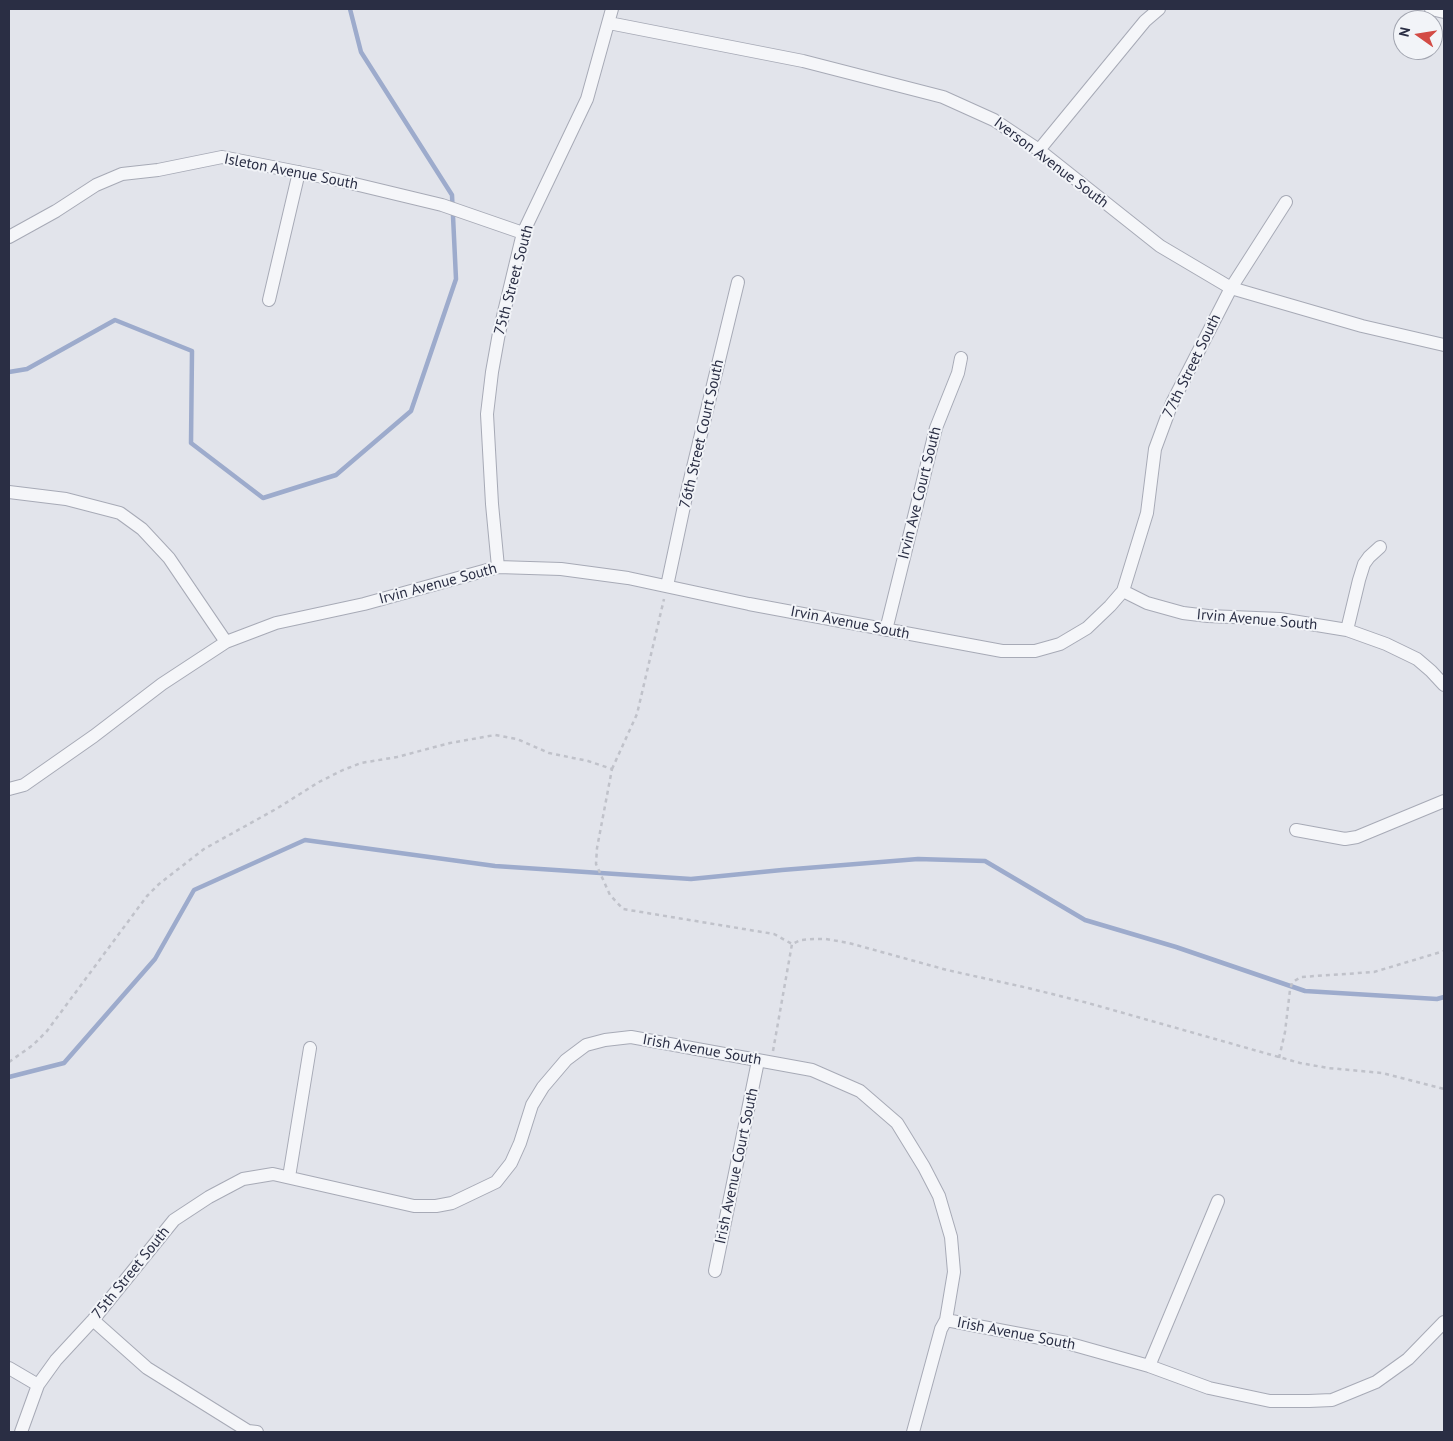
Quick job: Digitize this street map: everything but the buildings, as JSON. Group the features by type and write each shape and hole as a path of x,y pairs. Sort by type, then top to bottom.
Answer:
{"street":[{"name":"75th Street South","path":"498,567 487,414 499,333 523,233 587,99 612,9"},
{"path":"1039,150 1145,20 1159,9"},
{"path":"1431,9 1444,12"},
{"name":"Iverson Avenue South","path":"609,22 803,61 944,97 994,120 1039,150 1160,246 1231,288 1362,326 1444,345"},
{"name":"Isleton Avenue South","path":"10,232 56,211 96,185 122,174 158,170 222,157 338,180 442,205 523,233"},
{"path":"269,300 299,172"},
{"name":"77th Street South","path":"1123,590 1147,513 1155,449 1172,403 1231,288 1286,202"},
{"name":"76th Street Court South","path":"667,586 687,492 738,282"},
{"name":"Irvin Ave Court South","path":"886,630 936,428 958,373 961,358"},
{"path":"9,492 66,499 120,513 142,529 169,558 226,642"},
{"path":"1347,630 1358,580 1364,564 1380,547"},
{"name":"Irvin Avenue South","path":"9,789 24,785 94,736 162,684 226,642 276,624 364,604 498,567 561,569 628,578 886,630 1002,651 1035,651 1060,644 1087,628 1110,606 1123,590 1147,602 1182,612 1208,616 1280,619 1347,630 1386,644 1417,659 1444,685"},
{"path":"1296,830 1345,839 1357,837 1444,801"},
{"name":"Irish Avenue South","path":"289,1177 414,1206 436,1206 452,1203 496,1182 511,1163 520,1143 532,1105 543,1087 566,1060 586,1045 605,1040 631,1038 812,1070 860,1091 897,1123 939,1196 951,1237 954,1272 946,1320 1067,1342 1149,1366 1209,1388 1270,1401 1332,1400 1376,1382 1408,1359 1444,1322"},
{"path":"289,1177 310,1048"},
{"name":"Irish Avenue Court South","path":"714,1271 765,1062"},
{"name":"75th Street South","path":"21,1432 38,1385 56,1360 93,1320 174,1220 209,1197 244,1179 273,1174 289,1177"},
{"path":"1149,1366 1218,1201"},
{"path":"93,1320 147,1368 248,1431 257,1432"},
{"path":"913,1432 941,1329 946,1320"},
{"path":"9,1368 38,1385"}],"path":[{"path":"667,586 636,714 612,768 597,848 596,864 610,895 623,909 774,934 792,944"},
{"path":"9,1062 48,1032 131,916 159,884 204,849 276,809 319,782 361,763 495,735 517,739 549,752 612,768"},
{"path":"792,944 801,940 814,939 850,943 947,970 1088,1003 1279,1058 1328,1068 1382,1073 1444,1089"},
{"path":"765,1062 792,944"},
{"path":"1279,1058 1285,1032 1290,990 1292,983 1296,980 1302,977 1374,972 1444,951"}],"waterway":[{"path":"9,372 27,369 115,320 192,351 191,443 263,498 336,475 411,411 456,279 452,195 361,52 350,9"},
{"path":"9,1077 64,1063 155,959 194,890 305,840 495,866 691,879 918,859 985,861 1085,920 1176,947 1305,991 1437,999 1444,997"}]}
